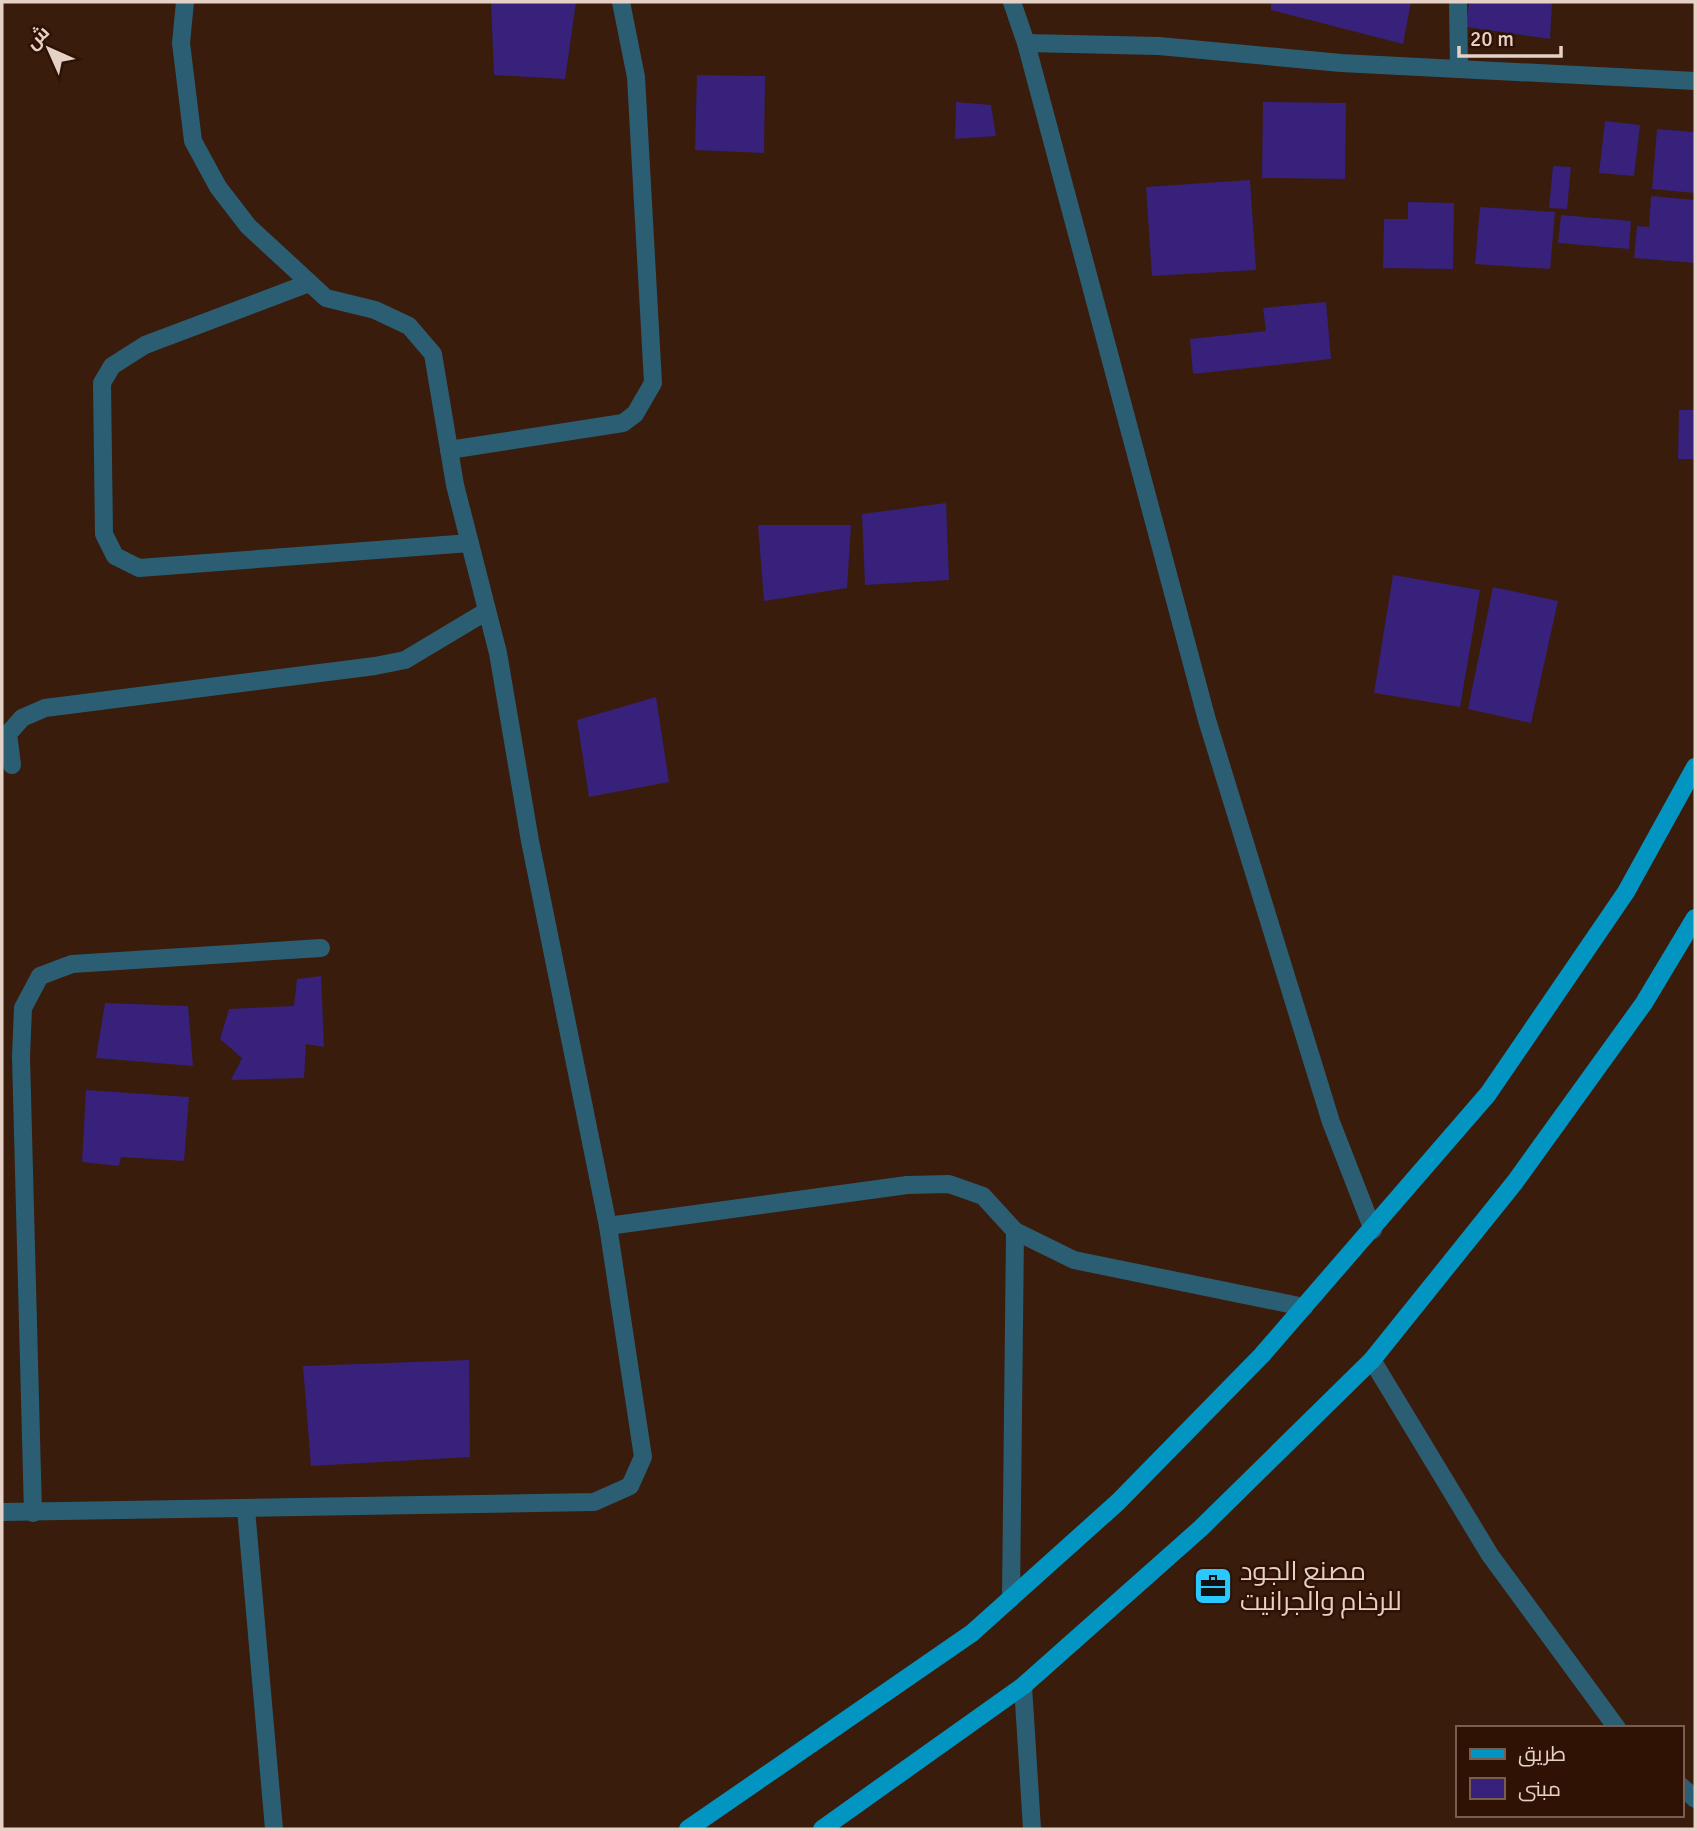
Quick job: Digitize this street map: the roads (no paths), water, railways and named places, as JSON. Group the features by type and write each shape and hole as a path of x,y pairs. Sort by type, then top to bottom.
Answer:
{"main road":[{"path":"688,1829 972,1633 1118,1502 1262,1356 1488,1094 1626,892 1695,767"},
{"path":"822,1829 1023,1686 1201,1528 1371,1360 1515,1182 1644,1003 1695,918"}],"street":[{"path":"2,1512 594,1502 630,1486 643,1457 608,1226 530,841 498,653 449,450 433,354 409,326 375,310 326,298 248,226 218,187 193,141 181,43 185,2"},
{"path":"449,450 623,423 635,414 653,383 636,77 621,2"},
{"path":"1012,2 1026,43 1207,720 1331,1122 1373,1230"},
{"path":"1458,2 1459,69"},
{"path":"1026,43 1159,46 1341,63 1695,81"},
{"path":"309,283 145,345 112,366 102,383 104,534 115,556 139,568 470,543"},
{"path":"12,765 8,734 22,718 45,708 405,660 487,611"},
{"path":"33,1513 21,1056 23,1008 40,976 72,964 321,948"},
{"path":"608,1226 907,1185 949,1184 983,1196 1016,1231 1074,1261 1304,1307"},
{"path":"1011,1598 1016,1231"},
{"path":"1371,1360 1490,1555 1616,1726"},
{"path":"246,1509 274,1829"},
{"path":"1023,1686 1032,1829"}],"place":[{"name":"مصنع الجود للرخام والجرانيت","path":"1213,1586"}]}
